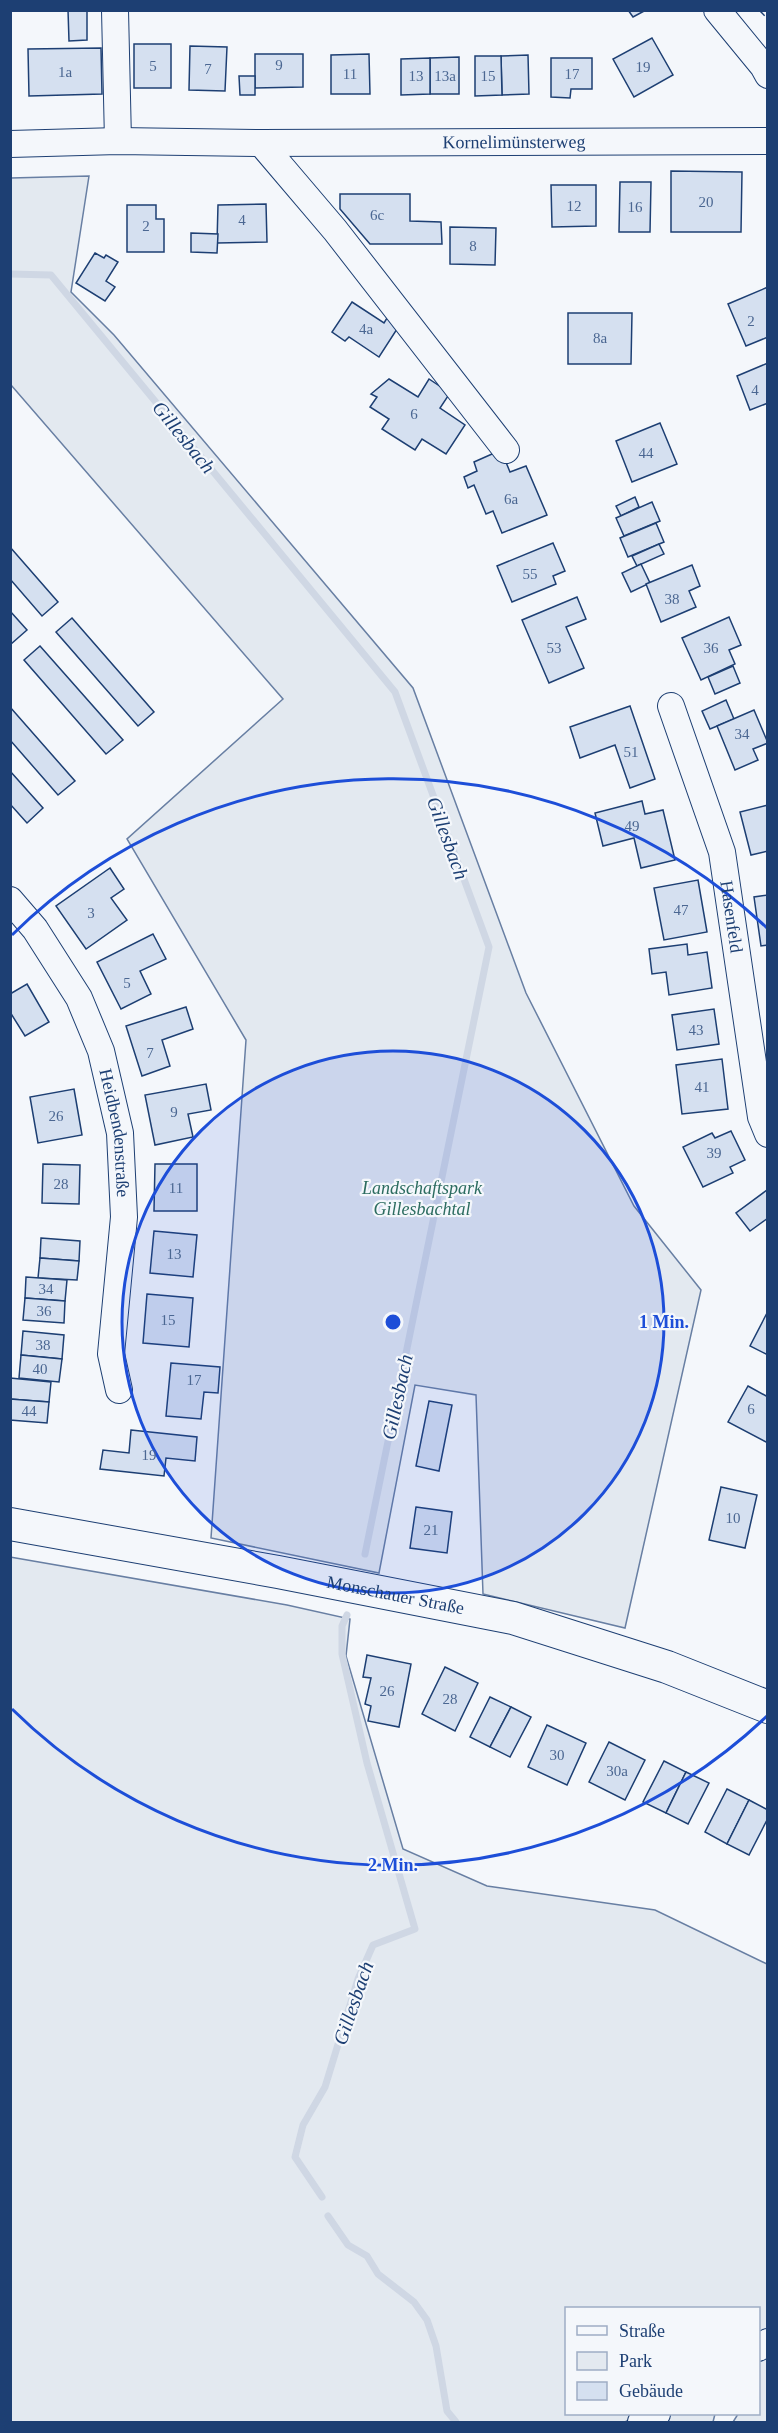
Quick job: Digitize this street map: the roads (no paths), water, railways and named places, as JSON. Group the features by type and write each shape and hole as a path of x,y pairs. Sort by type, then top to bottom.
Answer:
{"main road":[{"name":"Monschauer Straße","path":"10,1524 247,1566 513,1618 667,1667 768,1707"}],"street":[{"path":"115,10 118,141"},
{"path":"717,10 768,75"},
{"name":"Kornelimünsterweg","path":"10,144 118,141 261,143 768,141"},
{"path":"261,143 334,230 506,450"},
{"name":"Hasenfeld","path":"671,706 722,852 756,1002 761,1117 768,1134"},
{"name":"Heidbendenstraße","path":"10,900 35,929 79,998 101,1051 120,1134 124,1217 111,1354 119,1390"},
{"path":"641,2422 655,2415"}],"waterway":[{"name":"Gillesbach","path":"10,274 51,275 395,692 489,947 365,1554"},
{"name":"Gillesbach","path":"322,2197 295,2157 303,2125 325,2087 358,1979 373,1945 415,1929 367,1763 342,1654 342,1626 347,1615"},
{"name":"Gillesbach","path":"328,2216 348,2245 367,2256 378,2274 414,2302 427,2320 436,2346 447,2411 456,2422"}],"park label":[{"name":"Landschaftspark Gillesbachtal","path":"422,1198"}]}
